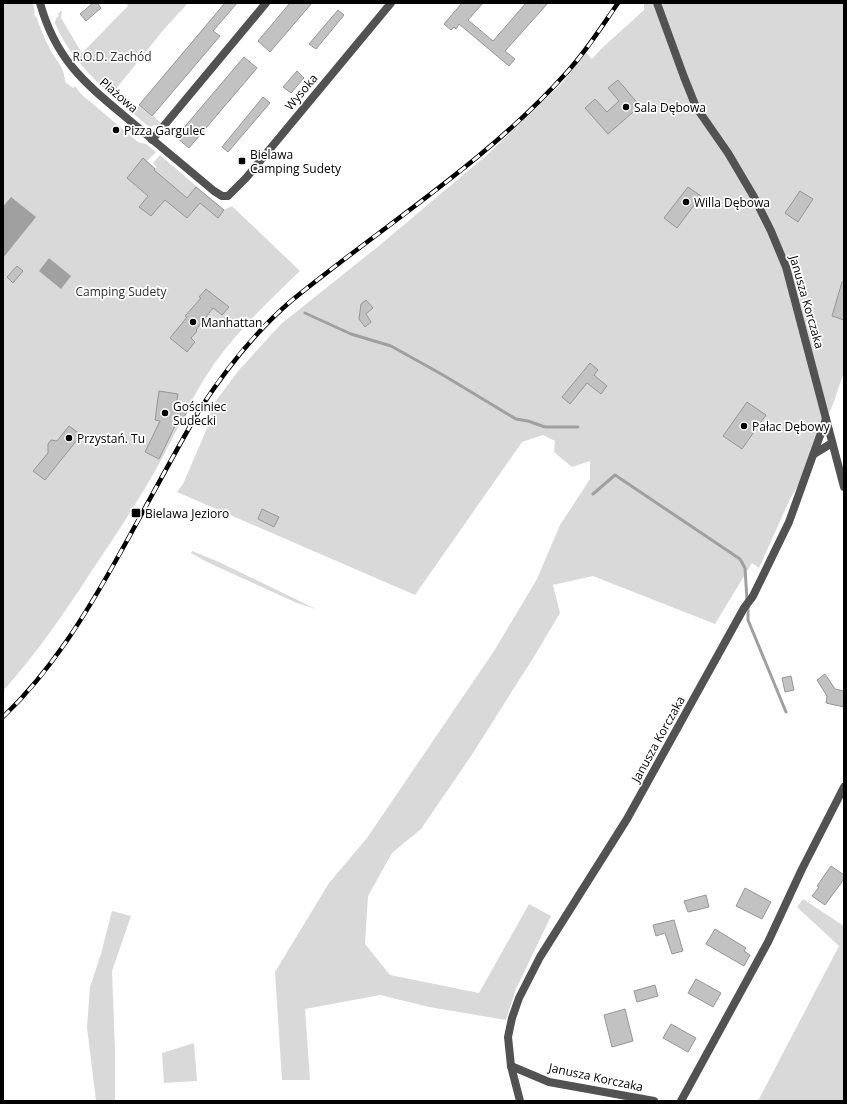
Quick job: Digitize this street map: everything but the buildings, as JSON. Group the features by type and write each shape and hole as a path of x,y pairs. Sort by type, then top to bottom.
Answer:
{"street":[{"name":"Plażowa","path":"40,3 53,38 73,68 88,84 214,192 222,196 228,196"},
{"path":"152,140 266,3"},
{"name":"Wysoka","path":"228,196 246,178 391,3"},
{"name":"Janusza Korczaka","path":"657,3 696,107 738,168 758,204 786,267 844,487"},
{"name":"Janusza Korczaka","path":"520,1101 511,1066 508,1037 515,1012 526,984 540,957 627,819 744,608 753,596 789,522 826,419"},
{"path":"814,454 832,443"},
{"path":"681,1101 768,942 802,869 844,787"},
{"name":"Janusza Korczaka","path":"511,1066 548,1082 654,1101"}],"green space":[{"name":"Camping Sudety","path":"3,3 33,3 35,17 36,16 53,55 64,73 65,82 73,88 75,86 81,94 138,142 146,144 156,152 147,161 155,168 157,167 153,163 160,155 224,210 232,206 300,271 244,327 206,375 192,399 167,450 118,531 49,633 27,663 3,691"},
{"name":"R.O.D. Zachód","path":"126,3 188,3 165,28 115,90 137,108 139,106 152,117 153,116 162,124 158,127 155,125 151,127 147,125 107,91 83,67 63,39 55,23 56,18 59,16 58,14 62,10 61,18 82,53 128,6"},
{"path":"644,3 844,3 844,372 833,404 809,458 803,477 790,499 759,568 752,563 715,624 593,576 553,585 560,613 471,756 421,829 392,853 368,896 365,944 390,975 479,993 529,904 551,916 516,989 506,1020 429,1007 380,995 305,1009 310,1080 282,1080 275,972 329,883 367,838 494,651 537,579 560,525 590,479 590,461 572,467 554,452 555,441 543,435 522,442 415,595 177,492 183,484 208,426 209,410 239,370 281,324 380,245 488,154 561,84 586,53 592,59 644,10"},
{"path":"192,551 219,562 316,609 297,603 207,562 191,553"},
{"path":"803,899 844,926 844,1101 758,1101 839,946 797,907"},
{"path":"112,911 131,916 112,971 115,1101 96,1101 87,1027 90,987 101,954"},
{"path":"194,1043 197,1081 164,1083 162,1053"}],"shaded area":[{"path":"11,197 36,217 3,258 3,207"},
{"path":"49,258 71,276 61,289 39,271"}],"waterway":[{"path":"305,313 351,334 391,346 516,419 528,421 545,427 578,427"},
{"path":"593,494 615,475 740,559 745,568 747,600"},
{"path":"748,607 748,620 786,712"}],"railway":[{"path":"3,717 21,699 53,661 81,620 200,409 231,365 253,338 291,301 470,163 537,104 575,63 618,3"}],"place":[{"name":"Sala Dębowa","path":"626,107"},
{"name":"Pizza Gargulec","path":"116,130"},
{"name":"Bielawa Camping Sudety","path":"242,161"},
{"name":"Willa Dębowa","path":"686,202"},
{"name":"Manhattan","path":"193,322"},
{"name":"Gościniec Sudecki","path":"165,413"},
{"name":"Pałac Dębowy","path":"744,426"},
{"name":"Przystań. Tu","path":"69,438"},
{"name":"Bielawa Jezioro","path":"136,513"}]}
